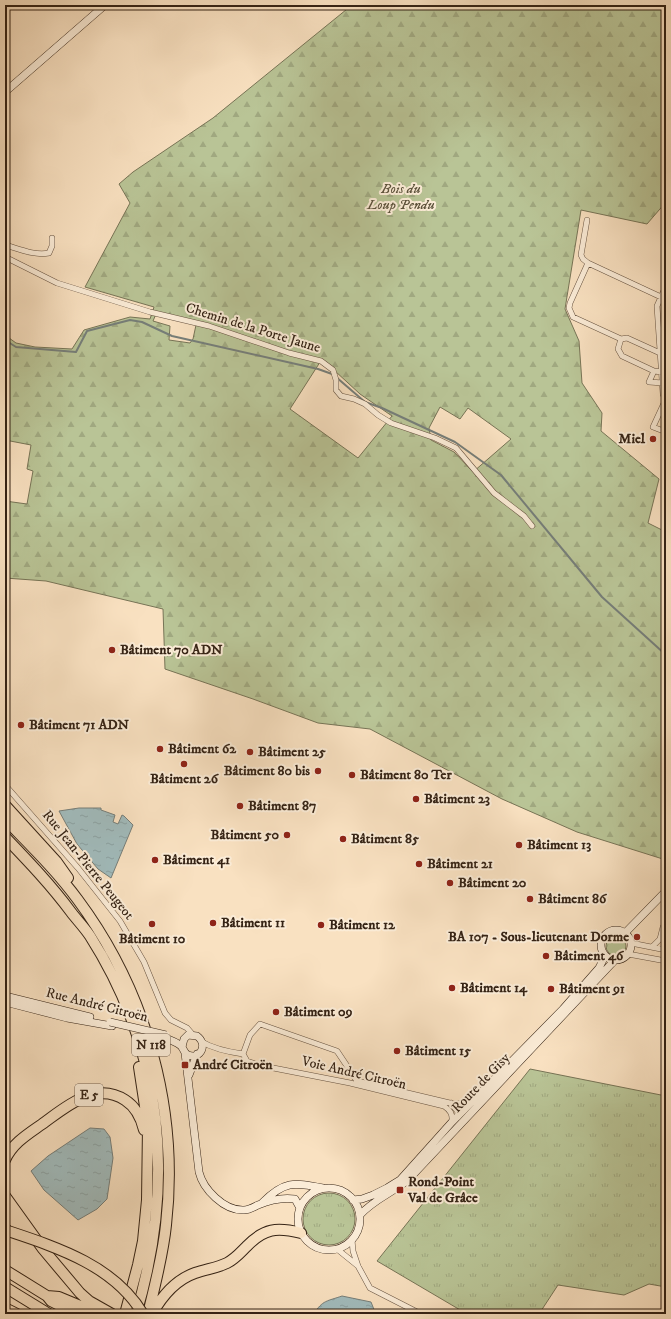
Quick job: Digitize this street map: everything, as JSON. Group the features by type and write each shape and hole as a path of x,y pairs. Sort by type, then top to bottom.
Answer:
{"highway":[{"path":"5,805 56,861 87,904 104,938"},
{"name":"N 118","path":"5,819 64,882 104,938 138,1007 150,1041 159,1077 168,1137 169,1173 166,1225 159,1268 148,1314"},
{"name":"N 118","path":"5,837 58,894 89,934 101,954 123,998 133,1023 141,1050 151,1092 158,1146 157,1203 152,1250 134,1312"},
{"path":"58,894 98,960 118,1000 137,1052 147,1120 148,1163 147,1200 134,1312"},
{"name":"E 5","path":"5,1160 10,1150 22,1138 72,1103 91,1094 103,1093 123,1098 129,1102 137,1112 143,1124 148,1163"},
{"path":"5,1196 43,1249 80,1294 110,1314"},
{"path":"5,1214 43,1249"},
{"path":"152,1314 161,1300 175,1284 190,1275 229,1262 241,1253 253,1240 265,1232 277,1229 302,1233"},
{"path":"5,1230 69,1254 101,1271 126,1293 134,1312"},
{"path":"5,1270 47,1296 51,1301 77,1314"},
{"path":"5,1288 48,1314"},
{"path":"47,1296 59,1296 84,1307 110,1314"},
{"path":"5,1308 17,1314"}],"street":[{"path":"5,92 105,5"},
{"path":"586,220 581,255 583,259 588,263 661,297"},
{"path":"5,245 36,254 44,254 49,253 52,250 52,238"},
{"name":"Chemin de la Porte Jaune","path":"5,257 57,284 150,312 209,326 289,353 321,361 333,370 336,390 341,396 354,399 365,404 378,416 391,423 435,438 456,448 494,493 524,516 532,526"},
{"path":"588,263 570,303 569,308 573,317 621,339 627,338 660,353"},
{"path":"666,286 657,306 660,353 666,401 653,426 666,432"},
{"path":"621,339 618,349 620,354 654,371 662,372"},
{"path":"654,371 649,382 664,382"},
{"name":"Rue Jean-Pierre Peugeot","path":"5,785 78,868 120,921 144,962 171,1020 187,1028 193,1035"},
{"path":"625,933 666,891"},
{"path":"652,947 660,939 666,922"},
{"path":"617,930 625,933 631,943 628,954 623,958 615,960 605,956 601,945 604,936 617,930"},
{"path":"631,943 666,950"},
{"path":"628,954 666,961"},
{"name":"Route de Gisy","path":"360,1215 367,1207 396,1190 408,1180 455,1124 459,1116 563,1009 600,968 605,956"},
{"name":"Route de Gisy","path":"353,1200 368,1197 400,1180 615,960"},
{"name":"Rue André Citroën","path":"5,996 167,1037 184,1044 191,1056 197,1054"},
{"name":"Rue André Citroën","path":"5,1002 67,1018 111,1024"},
{"path":"193,1035 212,1047 243,1054 252,1032 260,1024 337,1051 357,1081 451,1103 471,1103"},
{"path":"181,1025 185,1032 184,1044 201,1180 222,1203 234,1208 243,1210 284,1197 295,1199 300,1208"},
{"name":"Rue André Citroën","path":"184,1044 193,1035"},
{"path":"189,1075 197,1054 202,1050 202,1042"},
{"name":"Voie André Citroën","path":"243,1054 247,1061 258,1065 350,1083 444,1106 451,1113 455,1124"},
{"path":"451,1103 458,1112 459,1116"},
{"path":"260,1204 273,1192 286,1186 297,1184 325,1189 334,1189 342,1192 353,1200 360,1215 358,1228 352,1240 343,1247 337,1249 330,1250 318,1248 306,1240 298,1221 300,1208 304,1201 310,1195 325,1189"},
{"path":"352,1240 353,1251 358,1266 370,1288 421,1314"},
{"path":"337,1249 358,1266"}],"green space":[{"name":"Bois du Loup Pendu","path":"352,5 666,5 666,202 647,224 581,210 565,309 579,341 582,383 602,413 601,431 659,479 648,523 666,532 666,860 577,832 502,799 370,729 318,723 165,669 163,609 46,581 5,578 5,501 27,504 33,471 27,469 31,445 5,440 5,335 16,343 35,347 72,349 84,330 130,317 150,319 154,307 85,287 130,203 119,184 133,172 213,118","holes":["156,314 196,325 193,339 190,343 169,340 170,326 153,321","322,359 360,394 392,416 358,458 290,409","440,407 460,419 468,408 511,439 473,472 454,452 431,440 429,428"]},
{"path":"616,936 623,939 626,946 623,953 616,956 609,953 606,946 609,939"},
{"path":"530,1069 666,1096 666,1287 649,1284 624,1295 558,1285 539,1314 467,1314 377,1261"},
{"path":"329,1193 339,1195 347,1201 353,1209 355,1219 353,1229 347,1237 339,1243 329,1245 319,1243 311,1237 305,1229 303,1219 305,1209 311,1201 319,1195"}],"water":[{"path":"79,808 101,808 101,810 115,815 113,822 118,824 122,815 133,825 111,878 98,869 77,844 59,811"},
{"path":"90,1128 104,1129 110,1137 113,1158 107,1199 97,1209 78,1220 44,1190 31,1171 48,1156"},
{"path":"342,1296 371,1302 375,1312 374,1314 314,1314 323,1303"}],"waterway":[{"path":"5,340 16,347 76,352 87,331 130,320 142,322 172,336 318,369 332,374"},
{"path":"336,377 365,402 382,408 455,442 501,475 602,597 666,655"}],"place":[{"name":"Miel","path":"653,439"},
{"name":"Bâtiment 70 ADN","path":"112,650"},
{"name":"Bâtiment 71 ADN","path":"21,725"},
{"name":"Bâtiment 62","path":"160,749"},
{"name":"Bâtiment 25","path":"250,752"},
{"name":"Bâtiment 26","path":"184,764"},
{"name":"Bâtiment 80 bis","path":"318,771"},
{"name":"Bâtiment 80 Ter","path":"352,775"},
{"name":"Bâtiment 23","path":"416,799"},
{"name":"Bâtiment 87","path":"240,806"},
{"name":"Bâtiment 50","path":"287,835"},
{"name":"Bâtiment 85","path":"343,839"},
{"name":"Bâtiment 13","path":"519,845"},
{"name":"Bâtiment 41","path":"155,860"},
{"name":"Bâtiment 21","path":"419,864"},
{"name":"Bâtiment 20","path":"450,883"},
{"name":"Bâtiment 86","path":"530,899"},
{"name":"Bâtiment 11","path":"213,923"},
{"name":"Bâtiment 10","path":"152,924"},
{"name":"Bâtiment 12","path":"321,925"},
{"name":"BA 107 - Sous-lieutenant Dorme","path":"637,937"},
{"name":"Bâtiment 46","path":"546,956"},
{"name":"Bâtiment 14","path":"452,988"},
{"name":"Bâtiment 91","path":"551,989"},
{"name":"Bâtiment 09","path":"276,1012"},
{"name":"Bâtiment 15","path":"397,1051"},
{"name":"André Citroën","path":"185,1065"},
{"name":"Rond-Point Val de Grâce","path":"400,1190"}]}
